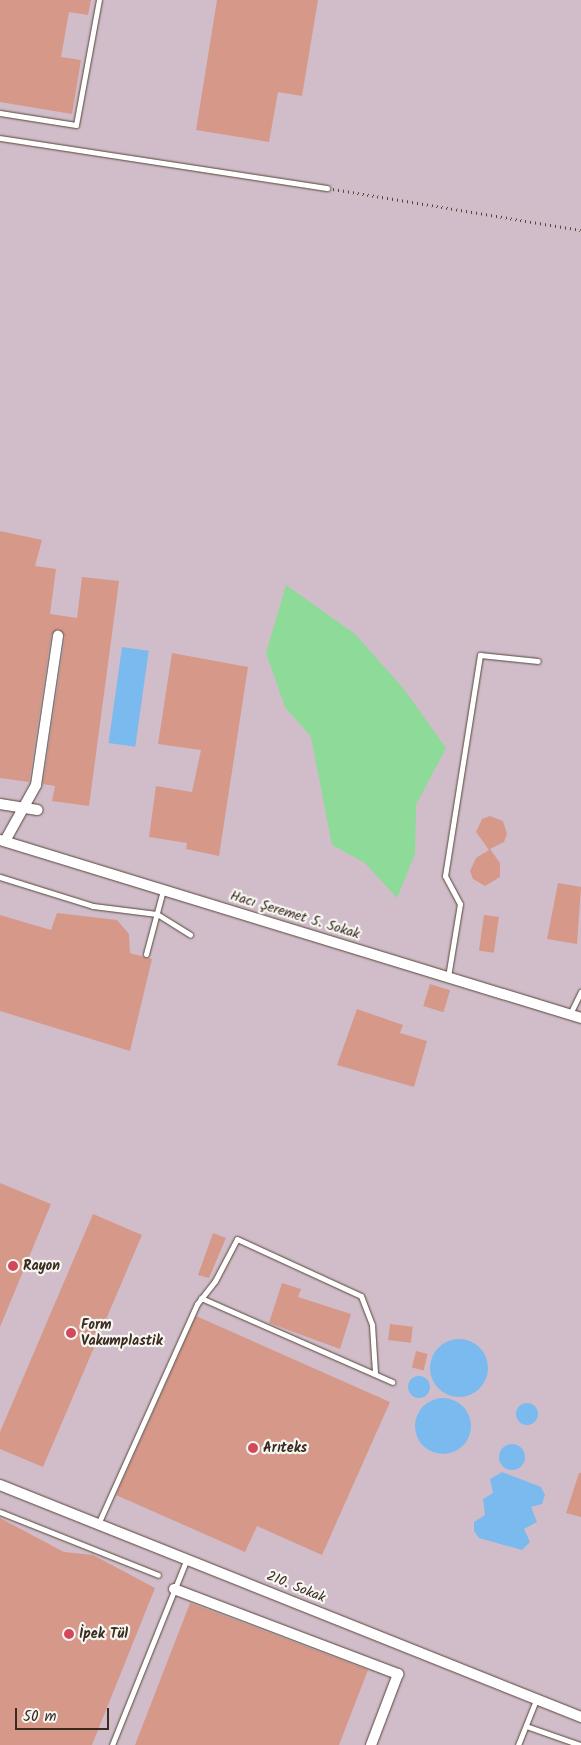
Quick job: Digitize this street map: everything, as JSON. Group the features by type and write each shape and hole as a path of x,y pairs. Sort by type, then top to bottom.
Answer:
{"street":[{"path":"2,840 36,785 58,636"},
{"path":"0,804 38,810"},
{"name":"Hacı Şeremet 5. Sokak","path":"2,840 581,1018"},
{"name":"210. Sokak","path":"0,1485 187,1557 581,1717"},
{"path":"174,1589 398,1674 371,1745"}],"lane":[{"path":"0,113 76,125 99,0"},
{"path":"0,138 326,188"},
{"path":"448,977 460,904 445,876 480,655 538,661"},
{"path":"0,877 93,906 157,914 190,935"},
{"path":"146,954 163,890"},
{"path":"570,1014 581,991"},
{"path":"99,1522 201,1298 237,1240 361,1296 372,1325 374,1373"},
{"path":"201,1298 392,1382"},
{"path":"0,1512 158,1575"},
{"path":"112,1745 187,1557"},
{"path":"518,1745 537,1699"},
{"path":"526,1726 580,1745"}],"path":[{"path":"326,188 581,230"}],"shaded area":[{"path":"0,0 581,0 581,1745 0,1745"}],"green space":[{"path":"286,585 355,634 403,688 446,748 416,805 415,854 397,898 365,863 332,845 311,737 285,707 266,653"}],"water":[{"path":"122,647 149,651 135,747 109,743"},
{"path":"459,1339 470,1341 483,1352 488,1368 486,1379 475,1392 459,1397 448,1395 435,1384 430,1368 432,1357 443,1344"},
{"path":"419,1376 427,1379 430,1387 427,1395 419,1398 411,1395 408,1387 411,1379"},
{"path":"437,1398 449,1398 459,1402 467,1410 471,1426 467,1442 459,1450 449,1454 437,1454 427,1450 419,1442 415,1432 415,1420 419,1410 427,1402"},
{"path":"527,1403 535,1406 538,1414 535,1422 527,1425 519,1422 516,1414 519,1406"},
{"path":"512,1444 521,1448 525,1457 521,1466 512,1470 503,1466 499,1457 503,1448"},
{"path":"502,1472 541,1487 545,1495 542,1504 531,1507 537,1522 524,1529 530,1542 522,1550 479,1538 474,1531 474,1522 485,1515 483,1499 493,1493 490,1479"}],"building":[{"path":"0,0 91,0 88,15 69,12 61,57 81,60 72,114 0,102"},
{"path":"217,0 318,0 302,96 278,92 269,142 196,130"},
{"path":"0,531 42,540 35,566 56,569 50,614 77,618 82,577 119,581 89,806 52,801 55,786 43,784 65,637 59,629 51,635 29,782 0,778"},
{"path":"172,653 248,667 219,856 186,849 187,843 149,837 156,786 192,792 201,750 158,744"},
{"path":"490,816 503,821 507,834 504,842 490,849 500,863 500,877 485,886 473,879 470,871 476,858 489,850 476,832 482,819"},
{"path":"558,883 581,887 577,944 547,939"},
{"path":"57,913 117,920 129,934 130,953 152,959 130,1051 0,1011 0,915 51,930"},
{"path":"484,915 499,917 494,953 479,951"},
{"path":"430,984 450,990 443,1012 423,1006"},
{"path":"357,1009 403,1025 400,1033 427,1041 414,1087 337,1065"},
{"name":"Rayon","path":"0,1183 51,1204 0,1327"},
{"name":"Form Vakumplastik","path":"93,1214 142,1235 43,1467 0,1449 0,1432"},
{"path":"213,1233 226,1238 209,1278 198,1275"},
{"path":"282,1283 301,1289 298,1297 351,1314 340,1349 269,1323"},
{"name":"Arıteks","path":"196,1316 390,1402 322,1555 257,1526 245,1552 116,1495"},
{"path":"390,1324 413,1327 411,1343 388,1340"},
{"path":"416,1351 428,1354 424,1370 412,1367"},
{"path":"579,1473 581,1473 581,1517 566,1513"},
{"name":"İpek Tül","path":"0,1518 64,1552 93,1555 155,1588 92,1745 0,1745"},
{"path":"190,1603 368,1670 339,1745 135,1745"}],"place":[{"name":"Rayon","path":"13,1266"},
{"name":"Form Vakumplastik","path":"71,1333"},
{"name":"Arıteks","path":"253,1448"},
{"name":"İpek Tül","path":"69,1634"}]}
